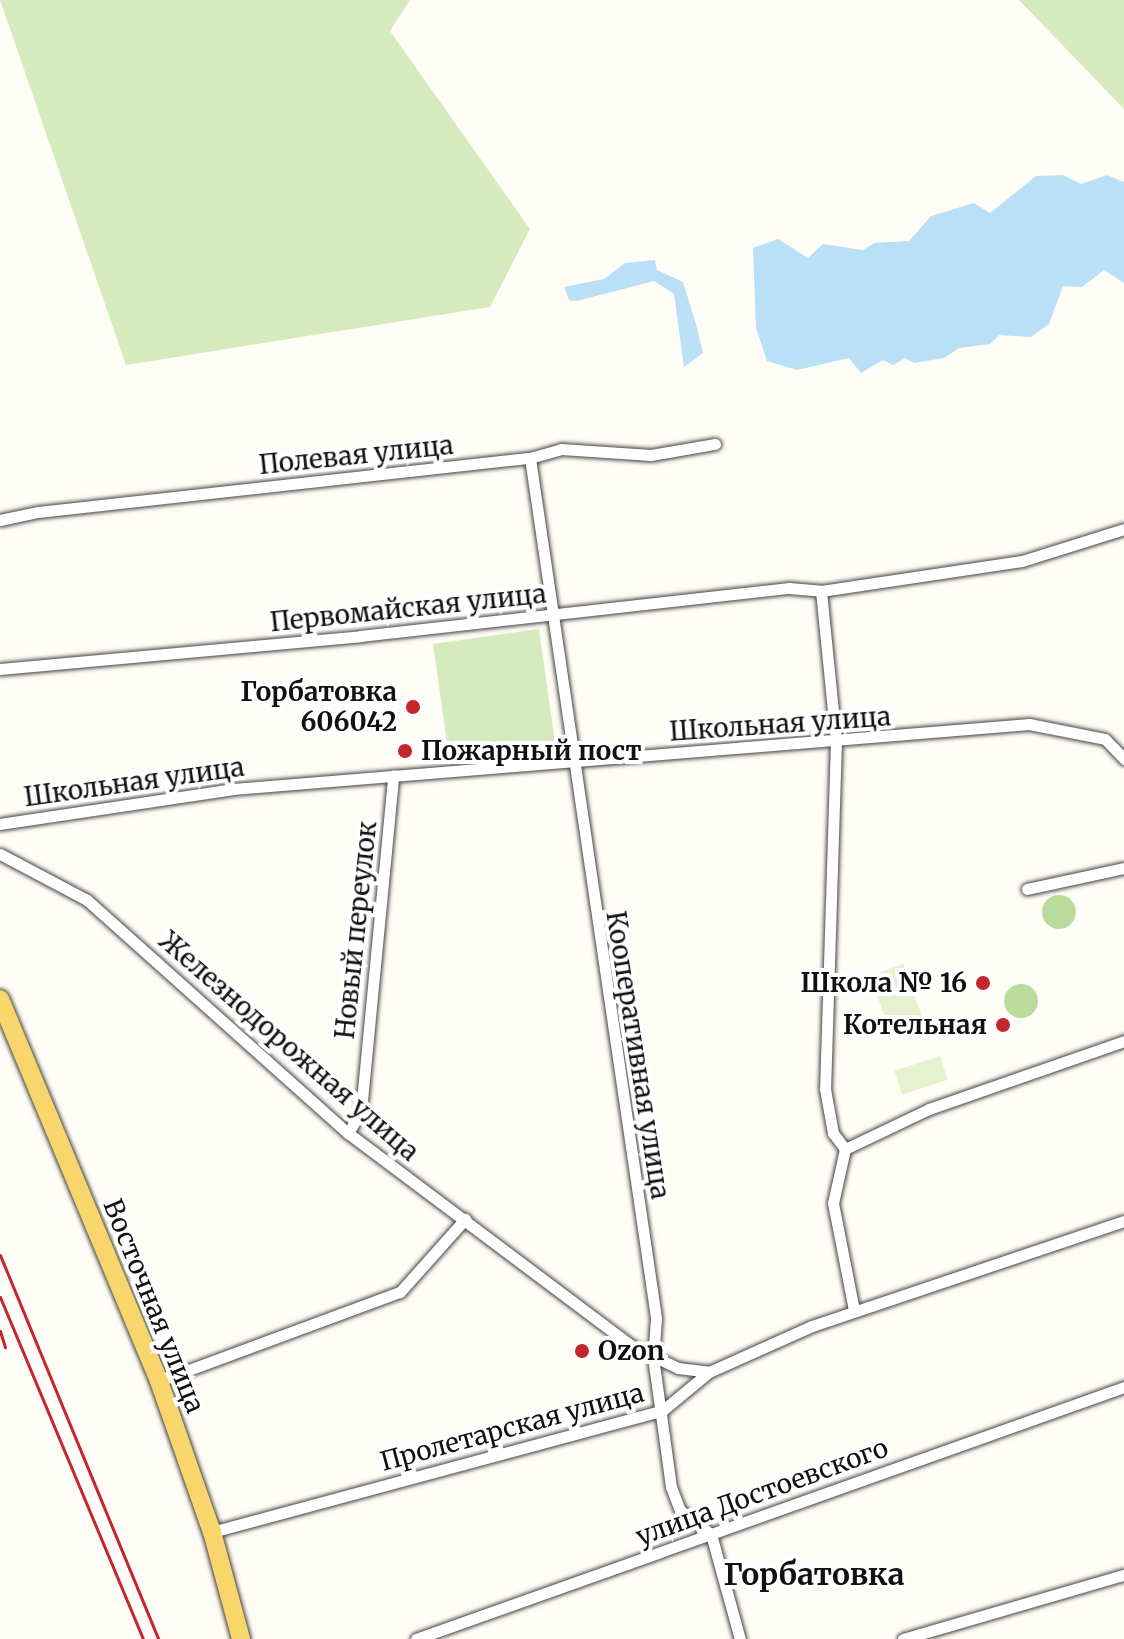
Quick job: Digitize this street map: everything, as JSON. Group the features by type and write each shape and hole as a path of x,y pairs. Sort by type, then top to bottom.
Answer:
{"main road":[{"name":"Восточная улица","path":"0,999 159,1381 212,1532 241,1639"}],"street":[{"name":"Полевая улица","path":"0,520 38,512 530,458 561,449 651,455 715,444"},
{"name":"Кооперативная улица","path":"530,458 572,762 656,1318 653,1357 675,1499 680,1510 711,1534"},
{"name":"Первомайская улица","path":"0,669 553,615 789,588 821,591 1022,561 1124,529"},
{"path":"821,591 836,741 825,1089 833,1133 845,1149 833,1203 854,1310"},
{"name":"Школьная улица","path":"0,824 233,789 1052,725 1105,739 1124,759"},
{"name":"Новый переулок","path":"348,1133 361,1111 393,776"},
{"name":"Железнодорожная улица","path":"0,854 87,900 348,1133 653,1357 678,1368 709,1372"},
{"path":"1027,889 1124,868"},
{"path":"845,1149 929,1109 1124,1041"},
{"path":"159,1381 400,1292 465,1219"},
{"name":"Пролетарская улица","path":"212,1532 663,1410 709,1372 854,1310 1124,1221"},
{"name":"улица Достоевского","path":"416,1639 1124,1387"},
{"path":"711,1534 740,1639"},
{"path":"903,1639 1124,1575"}],"green space":[{"path":"0,0 410,0 390,31 530,229 490,307 126,365"},
{"path":"1019,0 1124,0 1124,109"},
{"path":"539,629 556,751 450,766 433,644"},
{"path":"1059,895 1071,900 1076,912 1071,924 1059,929 1047,924 1042,912 1047,900"},
{"path":"903,964 925,1025 892,1037 870,976"},
{"path":"1021,984 1033,989 1038,1001 1033,1013 1021,1018 1009,1013 1004,1001 1009,989"},
{"path":"940,1056 948,1080 902,1095 894,1071"}],"water":[{"path":"1063,175 1081,184 1107,175 1124,182 1124,283 1104,270 1082,287 1063,286 1049,324 1031,337 999,335 990,344 959,348 944,358 914,363 905,358 893,365 883,360 861,373 849,358 797,370 767,361 756,328 753,248 778,239 808,258 823,244 863,250 874,243 909,241 931,216 974,203 990,213 1036,176"},
{"path":"655,260 657,270 683,282 696,324 703,353 684,367 674,294 654,281 577,301 569,300 564,287 604,279 625,263"}],"railway":[{"path":"0,1255 158,1639"},
{"path":"0,1297 143,1639"},
{"path":"0,1331 5,1347"}],"place":[{"name":"Горбатовка 606042","path":"413,707"},
{"name":"Пожарный пост","path":"405,751"},
{"name":"Школа № 16","path":"983,983"},
{"name":"Котельная","path":"1003,1025"},
{"name":"Ozon","path":"582,1351"}],"district":[{"name":"Горбатовка","path":"814,1574"}]}
